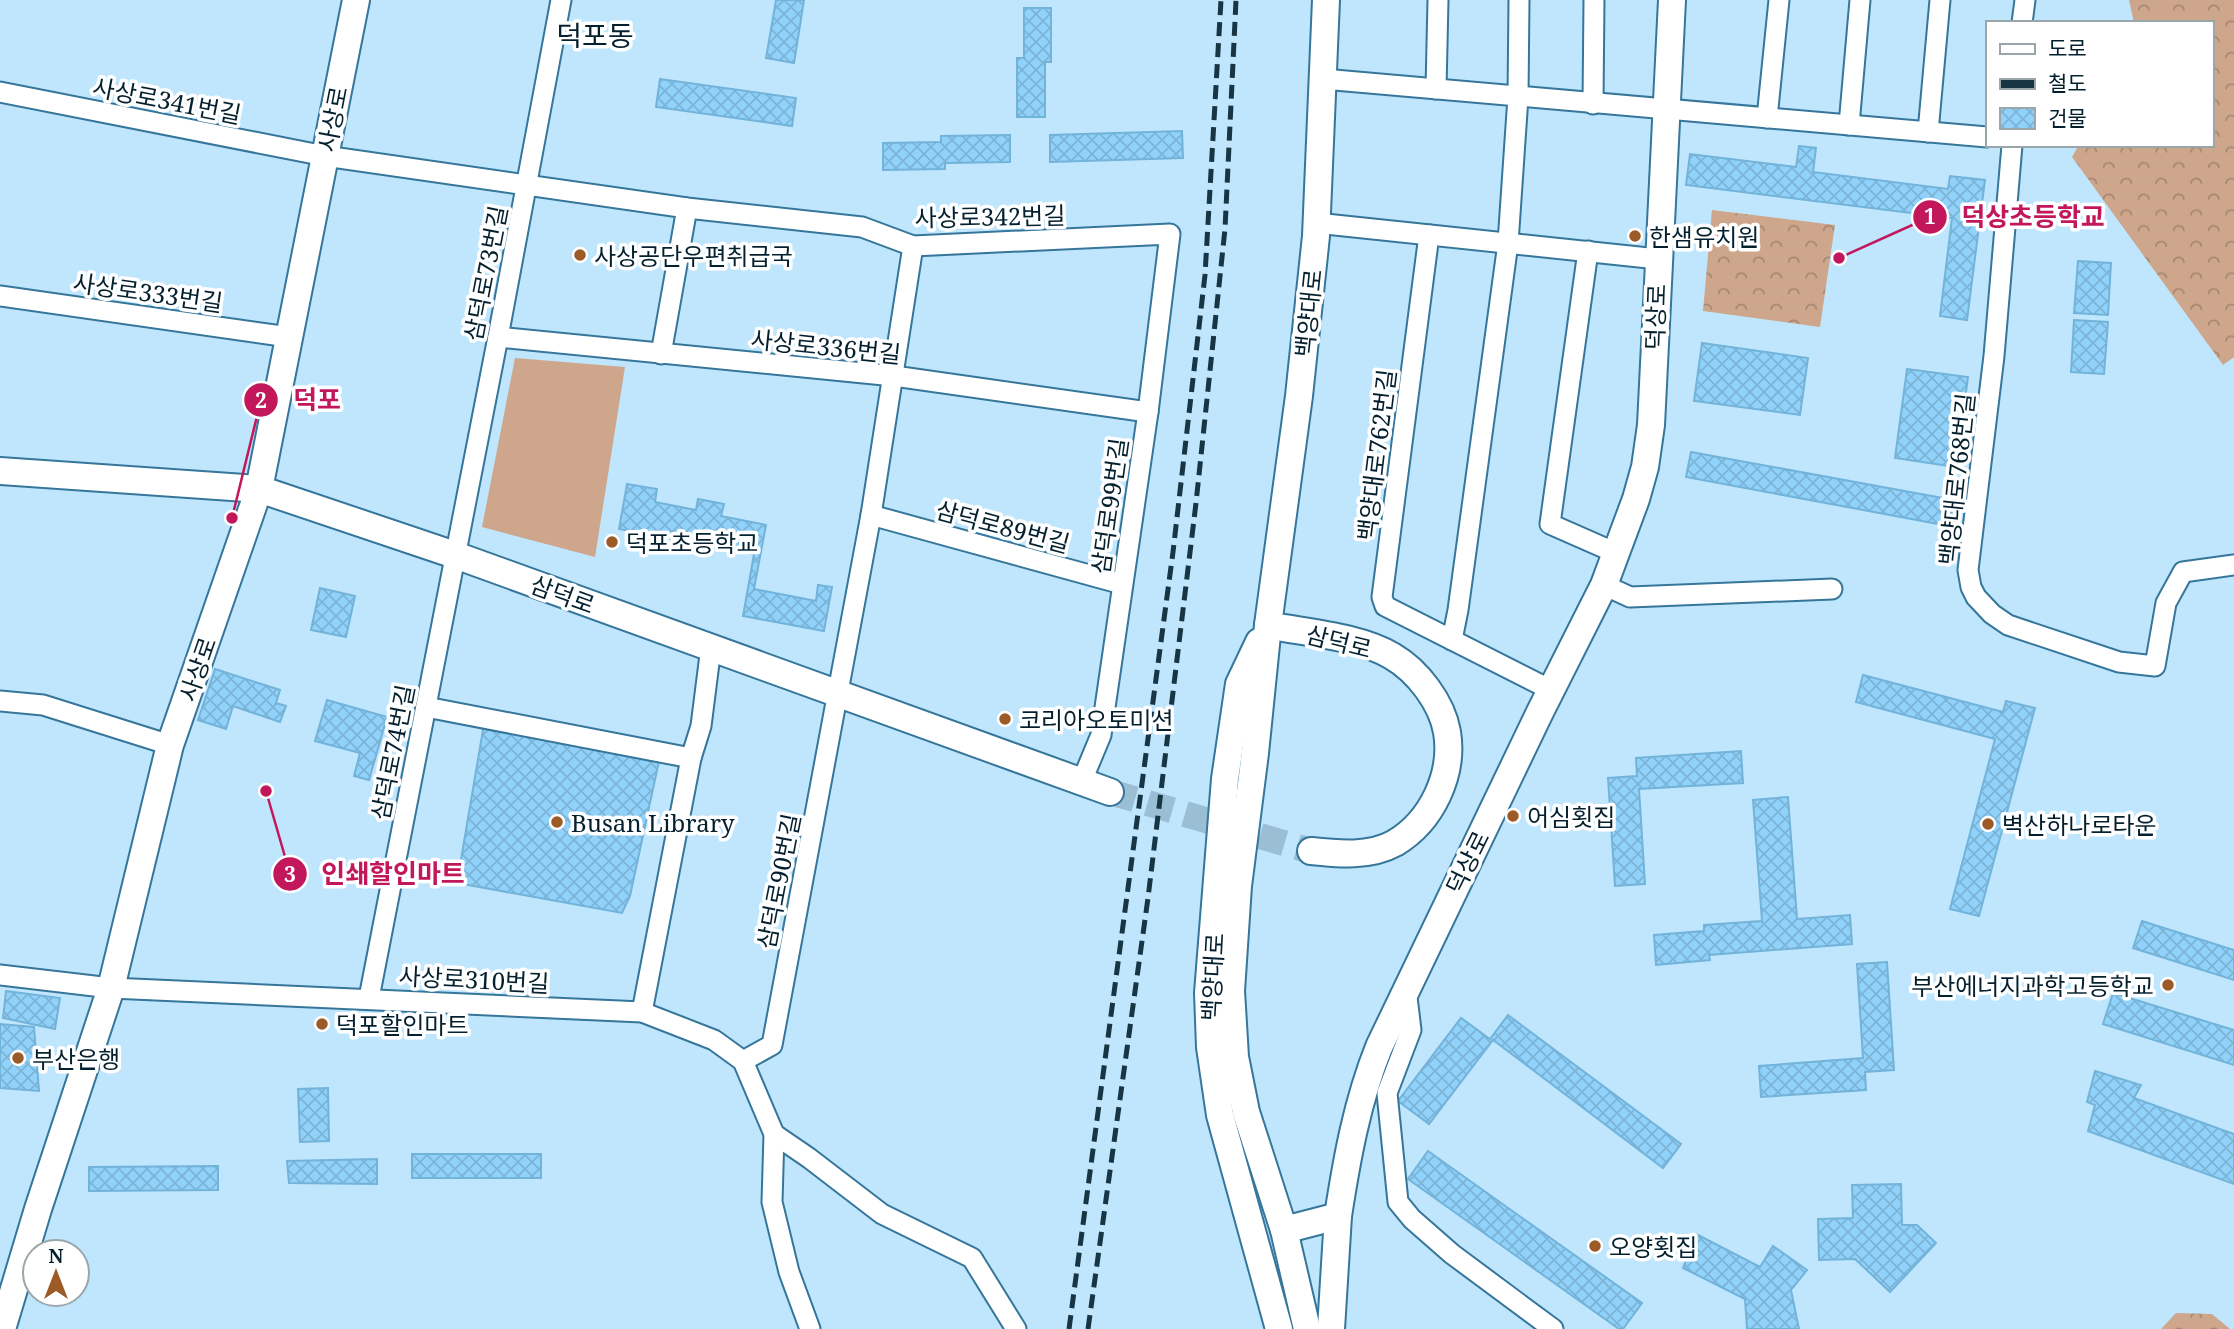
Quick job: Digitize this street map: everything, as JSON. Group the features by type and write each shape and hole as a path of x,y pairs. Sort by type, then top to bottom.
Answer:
{"main road":[{"name":"사상로","path":"2,1329 38,1209 111,988 170,745 259,489 356,0"},
{"name":"백양대로","path":"1307,1329 1284,1230 1247,1112 1236,1057 1231,991 1238,886 1268,625 1299,396 1317,223 1326,0"},
{"name":"덕상로","path":"1331,1329 1338,1216 1351,1137 1366,1080 1405,988 1604,585 1636,499 1651,425 1672,0"},
{"name":"삼덕로","path":"0,471 259,489 455,555 1110,792"},
{"name":"백양대로","path":"1268,625 1239,684 1225,779 1208,993 1210,1048 1220,1115 1279,1329"},
{"name":"삼덕로","path":"1268,625 1367,644 1393,656 1410,669 1424,685 1438,707 1447,733 1443,781 1433,806 1417,826 1395,843 1376,850 1347,854 1311,851"},
{"path":"1284,1230 1338,1216"}],"street":[{"name":"삼덕로73번길","path":"455,555 561,0"},
{"path":"1436,89 1438,0"},
{"path":"1452,640 1508,243 1518,97 1519,0"},
{"path":"1592,103 1594,0"},
{"path":"1767,118 1779,0"},
{"path":"1849,125 1860,0"},
{"path":"1928,132 1940,0"},
{"path":"2022,21 2025,0"},
{"path":"1323,79 1986,136"},
{"name":"사상로341번길","path":"0,92 325,156"},
{"name":"백양대로768번길","path":"2011,147 1994,356 1968,570 1976,597 1992,614 2008,625 2119,662 2155,666 2166,603 2183,572 2234,565"},
{"name":"사상로342번길","path":"325,156 687,208 862,227 913,246 1170,234"},
{"path":"661,355 687,208"},
{"path":"1317,223 1658,258"},
{"name":"삼덕로99번길","path":"1081,783 1101,735 1148,412 1170,234"},
{"name":"백양대로762번길","path":"1429,235 1382,597 1385,606 1551,690"},
{"path":"838,692 871,516 913,246"},
{"path":"1588,251 1550,524 1616,553"},
{"name":"사상로333번길","path":"0,296 289,337"},
{"name":"사상로336번길","path":"498,337 894,376 1148,412"},
{"name":"삼덕로89번길","path":"871,516 1122,584"},
{"name":"삼덕로74번길","path":"369,999 455,555"},
{"path":"1604,585 1630,597 1832,589"},
{"path":"642,1012 691,758 701,726 711,647"},
{"name":"삼덕로90번길","path":"743,1061 772,1045 838,692"},
{"path":"0,701 43,705 170,745"},
{"path":"426,707 691,758"},
{"name":"사상로310번길","path":"0,975 111,988 642,1012 714,1040 743,1061"},
{"path":"1405,988 1411,1030 1387,1093 1398,1202 1412,1219 1452,1254 1553,1329"},
{"path":"743,1061 774,1134 772,1202 789,1272 810,1329"},
{"path":"774,1134 882,1213 972,1258 1016,1329"}],"green space":[{"path":"2129,0 2234,0 2234,357 2223,365 2072,157 2078,147 2213,147 2213,21 2134,21"},
{"path":"1712,210 1835,225 1820,327 1703,311"},
{"path":"515,358 625,367 595,557 482,527"},
{"path":"2176,1313 2212,1314 2230,1329 2161,1329"}],"building":[{"path":"776,0 804,0 794,63 766,58"},
{"path":"1024,8 1051,8 1051,62 1045,62 1045,117 1017,117 1017,58 1024,58"},
{"path":"660,79 796,98 792,126 656,107"},
{"path":"1182,131 1183,158 1050,162 1050,135"},
{"path":"1010,135 1010,162 945,163 945,169 883,170 883,143 941,142 941,136"},
{"path":"1799,146 1816,148 1813,172 1948,189 1950,176 1985,180 1967,320 1940,316 1952,218 1686,185 1690,154 1796,167"},
{"path":"2078,261 2111,263 2108,315 2074,313"},
{"path":"2074,320 2108,322 2104,374 2071,372"},
{"path":"1702,343 1808,358 1800,415 1694,401"},
{"path":"1907,369 1968,377 1956,467 1895,458"},
{"path":"1691,452 1954,500 1949,526 1686,477"},
{"path":"627,484 657,489 655,502 696,510 698,499 724,504 721,516 766,525 754,589 816,601 818,585 832,587 824,631 743,616 754,554 619,529"},
{"path":"320,588 355,596 346,637 311,630"},
{"path":"215,669 280,690 276,703 286,706 280,722 233,706 226,729 198,720"},
{"name":"벽산하나로타운","path":"1863,675 2003,712 2006,701 2035,708 1979,916 1950,909 1995,739 1856,702"},
{"path":"327,700 387,717 369,780 354,776 360,753 315,741"},
{"name":"Busan Library","path":"484,724 659,761 630,896 622,913 457,883"},
{"path":"1741,751 1743,783 1639,789 1645,884 1615,886 1608,778 1637,776 1636,758"},
{"path":"1788,797 1797,919 1850,915 1852,944 1709,955 1710,960 1656,965 1654,935 1704,931 1704,925 1762,921 1753,800"},
{"path":"2142,921 2234,950 2234,980 2133,948"},
{"path":"1887,962 1894,1070 1865,1072 1866,1090 1761,1097 1759,1066 1863,1058 1857,964"},
{"path":"6,991 60,998 55,1029 3,1018"},
{"path":"2113,993 2234,1030 2234,1065 2103,1024"},
{"path":"1508,1015 1681,1144 1663,1168 1493,1040 1429,1124 1398,1101 1461,1018 1490,1039"},
{"name":"부산은행","path":"0,1024 34,1027 39,1091 0,1088"},
{"path":"2095,1071 2141,1085 2134,1098 2234,1134 2234,1184 2088,1131 2095,1105 2087,1102"},
{"path":"328,1088 329,1141 300,1142 298,1089"},
{"path":"1428,1151 1642,1303 1623,1329 1619,1329 1408,1179"},
{"path":"412,1154 541,1154 541,1178 412,1178"},
{"path":"377,1159 377,1184 289,1183 287,1161"},
{"path":"218,1166 218,1190 89,1191 89,1167"},
{"path":"1901,1184 1902,1225 1917,1225 1936,1243 1890,1292 1855,1259 1819,1260 1818,1219 1853,1218 1852,1185"},
{"path":"1696,1234 1760,1267 1773,1246 1807,1270 1791,1290 1799,1329 1747,1329 1745,1299 1683,1268"}],"tunnel":[{"path":"1110,792 1311,851"}],"railway":[{"path":"1069,1329 1173,552 1205,275 1221,0"},
{"path":"1088,1329 1148,898 1196,503 1225,229 1236,0"}],"place":[{"name":"한샘유치원","path":"1635,236"},
{"name":"사상공단우편취급국","path":"580,255"},
{"name":"덕상초등학교","path":"1839,258"},
{"name":"덕포","path":"232,518"},
{"name":"덕포초등학교","path":"612,542"},
{"name":"코리아오토미션","path":"1005,719"},
{"name":"인쇄할인마트","path":"266,791"},
{"name":"어심횟집","path":"1513,816"},
{"name":"Busan Library","path":"557,822"},
{"name":"벽산하나로타운","path":"1988,824"},
{"name":"부산에너지과학고등학교","path":"2168,985"},
{"name":"덕포할인마트","path":"322,1024"},
{"name":"부산은행","path":"18,1058"},
{"name":"오양횟집","path":"1595,1246"}],"district":[{"name":"덕포동","path":"595,35"}]}
